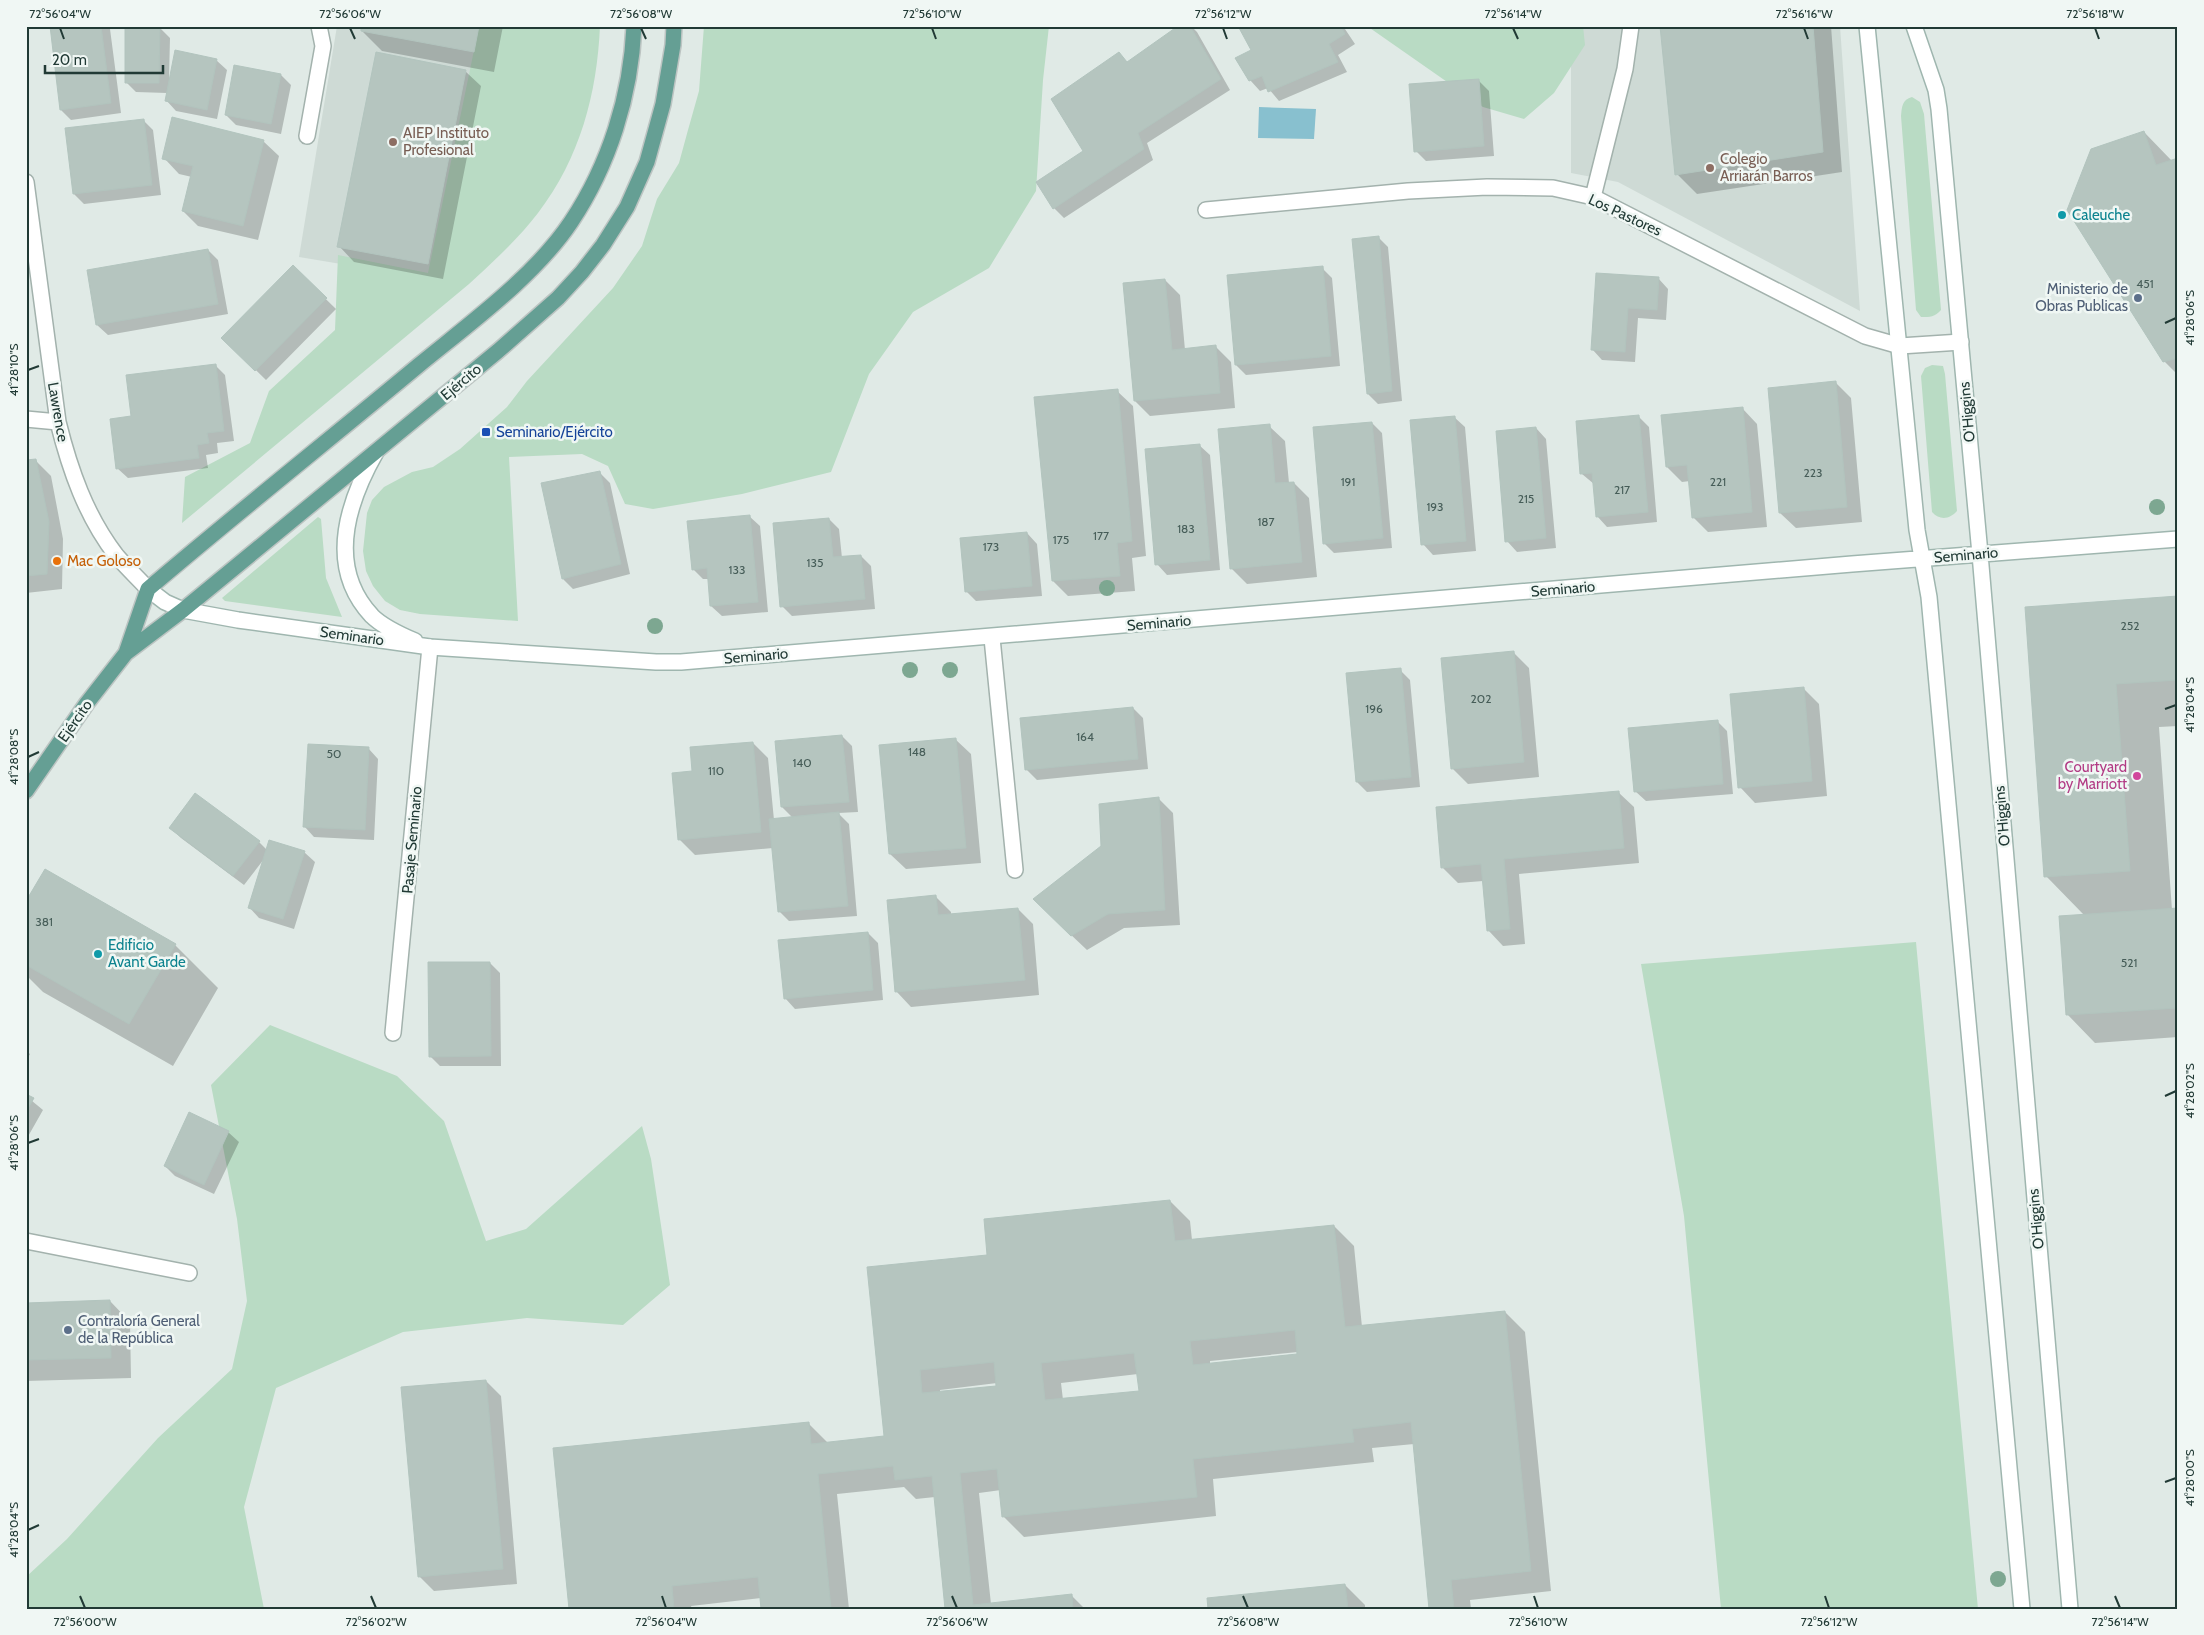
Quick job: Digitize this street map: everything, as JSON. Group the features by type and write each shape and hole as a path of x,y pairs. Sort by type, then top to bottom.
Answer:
{"main road":[{"path":"148,589 472,322 530,270 552,247 570,223 591,189 609,149 624,97 634,26"},
{"name":"Ejército","path":"26,791 126,653 183,610 376,452 558,298 582,272 603,245 627,207 647,162 663,104 673,45 674,26"},
{"name":"Ejército","path":"126,653 148,589"}],"street":[{"path":"307,136 323,46 319,26"},
{"path":"1593,197 1625,69 1632,26"},
{"path":"1867,26 1917,530 1929,597 2022,1609"},
{"name":"O'Higgins","path":"1914,26 1936,90 1939,109 1980,554 2070,1609"},
{"name":"Lawrence","path":"26,182 58,422 76,482 95,524 117,556 148,589"},
{"name":"Los Pastores","path":"1206,210 1408,190 1487,187 1553,188 1593,197 1865,336 1900,346 1961,342"},
{"path":"26,419 58,422"},
{"path":"376,452 360,480 348,514 344,544 350,580 372,616 403,636 430,647"},
{"name":"Seminario","path":"148,589 165,602 183,610 238,620 430,647 681,662 992,638 1980,554 2178,539"},
{"path":"992,638 1014,870"},
{"name":"Pasaje Seminario","path":"393,1034 430,647"},
{"path":"26,1241 189,1273"}],"shaded area":[{"name":"AIEP Instituto Profesional","path":"337,26 488,26 443,281 299,257"},
{"name":"Colegio Arriarán Barros","path":"1571,26 1840,26 1860,311 1618,182 1571,173"}],"green space":[{"path":"479,26 600,26 595,76 584,124 565,170 553,192 522,232 469,284 182,523 185,477 250,443 269,391 335,330 338,255 428,273"},
{"path":"704,26 1049,26 1043,80 1036,191 989,268 913,312 869,374 831,472 742,494 653,509 625,504 608,466 582,454 509,457 518,621 420,614 400,610 385,601 373,586 366,571 363,551 367,513 372,500 384,487 412,472 433,467 460,449 507,407 527,381 613,288 642,246 657,199 679,163 699,91"},
{"path":"1367,26 1583,26 1585,45 1554,93 1524,119 1483,107"},
{"path":"1912,97 1920,102 1924,114 1941,310 1927,317 1921,317 1916,310 1901,116 1903,104"},
{"path":"1932,365 1943,366 1945,374 1957,511 1945,518 1938,517 1932,512 1921,376 1925,368"},
{"path":"318,517 321,519 326,578 342,617 225,601 222,598"},
{"path":"1916,942 1978,1609 1721,1609 1684,1216 1641,964"},
{"path":"270,1025 397,1076 444,1121 486,1241 526,1229 642,1126 651,1159 670,1285 623,1325 527,1318 403,1332 276,1388 244,1507 264,1609 26,1609 26,1577 67,1539 158,1438 232,1369 247,1301 237,1219 211,1085"}],"water":[{"path":"1259,107 1316,109 1314,139 1258,138"}],"building":[{"path":"50,26 101,26 111,103 60,110"},
{"path":"125,26 160,26 159,83 125,83"},
{"path":"361,26 479,26 474,52 361,31"},
{"path":"1178,26 1190,26 1221,79 1138,133 1144,149 1053,209 1036,182 1083,151 1051,99 1119,52 1127,62"},
{"path":"1238,26 1341,26 1345,34 1329,44 1338,62 1268,92 1262,76 1249,81 1235,58 1251,50"},
{"path":"1660,26 1813,26 1823,152 1675,175"},
{"path":"175,50 217,59 207,110 165,101"},
{"path":"376,52 466,70 428,264 337,247"},
{"path":"234,65 281,74 271,124 225,115"},
{"path":"1479,79 1484,146 1414,152 1409,84"},
{"path":"172,117 264,140 243,226 182,211 193,166 162,159"},
{"path":"144,119 152,185 73,194 65,128"},
{"path":"2144,131 2156,165 2178,158 2178,358 2163,362 2067,210 2091,149"},
{"path":"1379,236 1392,391 1367,394 1352,239"},
{"path":"208,249 218,304 96,325 87,270"},
{"path":"293,265 327,298 255,371 221,338"},
{"path":"1323,266 1331,356 1235,365 1227,275"},
{"path":"1596,273 1659,277 1657,310 1628,308 1625,352 1591,350"},
{"path":"1165,279 1172,350 1216,345 1220,393 1134,401 1123,283"},
{"path":"216,364 224,431 207,433 209,443 197,445 199,458 116,469 110,419 131,416 126,375"},
{"path":"1836,381 1847,507 1779,513 1768,388"},
{"path":"1118,389 1132,541 1117,543 1120,576 1052,581 1034,397"},
{"path":"1743,407 1752,512 1692,518 1687,465 1666,467 1661,415"},
{"path":"1639,415 1648,512 1596,517 1592,473 1580,474 1576,421"},
{"path":"1455,416 1466,541 1421,545 1410,420"},
{"path":"1372,422 1383,538 1323,544 1313,427"},
{"path":"1270,424 1275,483 1294,482 1302,562 1230,569 1218,429"},
{"path":"1536,427 1546,538 1505,542 1496,431"},
{"path":"1200,444 1210,560 1155,565 1145,449"},
{"path":"36,459 49,522 47,574 26,576 26,460"},
{"path":"600,471 621,564 562,579 541,483"},
{"path":"750,515 758,602 710,606 707,568 692,570 687,521"},
{"path":"829,518 833,557 861,555 865,599 780,607 773,523"},
{"path":"1027,532 1032,586 965,592 960,538"},
{"name":"Courtyard by Marriott","path":"2178,596 2178,680 2116,684 2130,871 2044,877 2025,607"},
{"path":"1514,651 1524,762 1451,769 1441,658"},
{"path":"1401,668 1411,777 1356,782 1346,673"},
{"path":"1804,687 1812,781 1738,788 1730,694"},
{"path":"1133,707 1138,759 1025,770 1020,718"},
{"path":"1718,720 1723,784 1634,792 1628,728"},
{"path":"842,735 849,802 781,807 775,741"},
{"path":"956,738 966,848 889,854 879,745"},
{"path":"753,742 761,832 678,840 672,773 692,771 690,747"},
{"path":"308,744 369,747 365,830 303,827"},
{"path":"1619,791 1624,848 1504,859 1510,929 1487,931 1481,864 1441,868 1436,807"},
{"path":"195,793 260,841 233,876 169,828"},
{"path":"1159,797 1165,910 1108,914 1071,936 1033,899 1101,846 1099,804"},
{"path":"839,812 848,906 778,912 769,819"},
{"path":"269,840 305,851 283,919 248,908"},
{"name":"Edificio Avant Garde","path":"45,869 176,944 129,1024 26,965 26,901"},
{"path":"936,895 938,915 1018,908 1025,980 895,992 887,900"},
{"path":"2178,908 2178,1008 2066,1015 2059,916"},
{"path":"868,932 873,990 784,999 778,940"},
{"path":"428,962 490,962 491,1056 429,1057"},
{"path":"26,1094 34,1098 26,1112"},
{"path":"189,1112 229,1131 204,1185 164,1166"},
{"path":"1170,1200 1175,1241 1334,1225 1345,1327 1505,1311 1531,1571 1451,1580 1454,1609 1429,1609 1411,1422 1352,1429 1354,1442 1193,1459 1197,1497 1002,1517 997,1469 960,1473 973,1605 1072,1594 1073,1609 945,1609 932,1476 895,1480 893,1466 818,1474 831,1609 761,1609 758,1577 672,1586 674,1609 569,1609 553,1448 809,1422 811,1444 884,1436 867,1267 987,1255 984,1219","holes":["1295,1330 1297,1354 1193,1365 1190,1341","1134,1353 1139,1391 1045,1400 1041,1363","994,1362 996,1386 922,1393 920,1370"]},
{"name":"Contraloría General de la República","path":"110,1300 111,1358 26,1360 26,1303"},
{"path":"486,1380 503,1569 418,1577 401,1387"},
{"path":"1345,1584 1348,1609 1208,1609 1207,1598"}],"place":[{"name":"AIEP Instituto Profesional","path":"393,142"},
{"name":"Colegio Arriarán Barros","path":"1710,168"},
{"name":"Caleuche","path":"2062,215"},
{"name":"Ministerio de Obras Publicas","path":"2138,298"},
{"name":"Seminario/Ejército","path":"486,432"},
{"name":"Mac Goloso","path":"57,561"},
{"name":"Courtyard by Marriott","path":"2137,776"},
{"name":"Edificio Avant Garde","path":"98,954"},
{"name":"Contraloría General de la República","path":"68,1330"}]}
